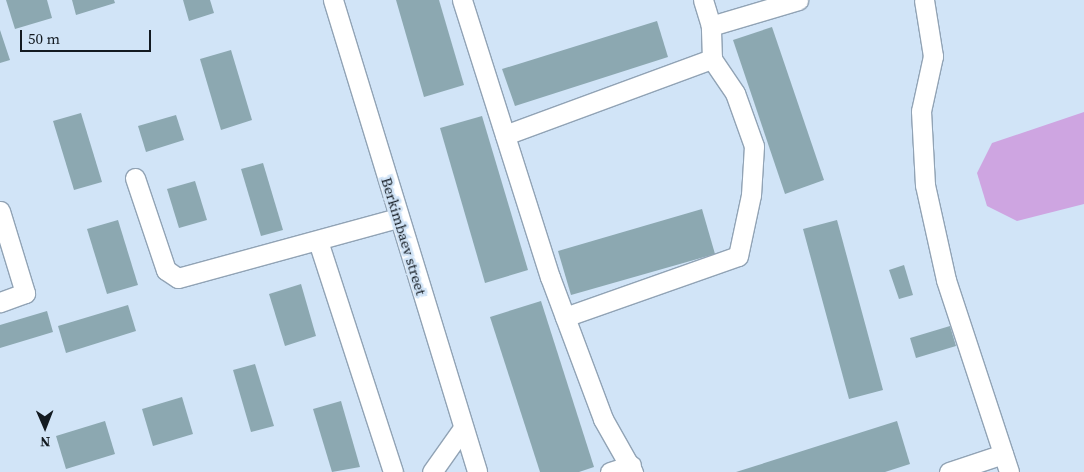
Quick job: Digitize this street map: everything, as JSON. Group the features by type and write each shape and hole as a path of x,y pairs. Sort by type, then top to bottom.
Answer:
{"street":[{"name":"Berkimbaev street","path":"333,0 477,472"},
{"path":"462,0 565,318 604,419 632,469 610,472"},
{"path":"565,318 738,256 751,194 754,146 739,100 712,58 711,26 703,0"},
{"path":"711,26 798,0"},
{"path":"924,0 933,56 921,111 924,185 946,280 1010,472"},
{"path":"505,135 712,58"},
{"path":"135,178 166,270 178,278 398,218"},
{"path":"0,211 25,293 0,302"},
{"path":"318,241 393,472"},
{"path":"432,472 463,428"},
{"path":"949,472 1003,454"}],"shaded area":[{"path":"1084,112 1084,204 1017,221 987,206 977,173 992,143"}],"building":[{"path":"6,0 47,0 52,18 15,29"},
{"path":"72,0 114,0 115,3 76,15"},
{"path":"183,0 210,0 214,13 189,21"},
{"path":"396,0 439,0 464,85 424,97"},
{"path":"657,21 668,57 515,106 502,69"},
{"path":"772,27 824,180 785,194 733,40"},
{"path":"0,30 10,60 0,63"},
{"path":"231,50 252,120 221,130 200,59"},
{"path":"81,113 102,182 74,190 53,121"},
{"path":"176,115 184,140 146,152 138,126"},
{"path":"482,116 528,270 485,283 440,128"},
{"path":"263,163 283,230 261,236 241,169"},
{"path":"195,181 207,220 179,228 167,189"},
{"path":"702,209 715,254 571,295 558,251"},
{"path":"118,220 138,285 107,294 87,229"},
{"path":"837,220 883,390 849,399 803,229"},
{"path":"904,265 913,295 899,299 889,270"},
{"path":"301,284 316,336 285,346 269,294"},
{"path":"541,301 594,467 579,472 540,472 490,317"},
{"path":"128,305 136,331 66,353 58,326"},
{"path":"47,311 53,332 0,348 0,325"},
{"path":"950,326 956,346 916,358 910,338"},
{"path":"255,364 274,426 251,432 233,370"},
{"path":"182,397 193,434 153,446 142,409"},
{"path":"341,401 360,467 332,472 313,409"},
{"path":"105,421 115,454 66,469 56,436"},
{"path":"897,421 910,464 885,472 736,472"}]}
